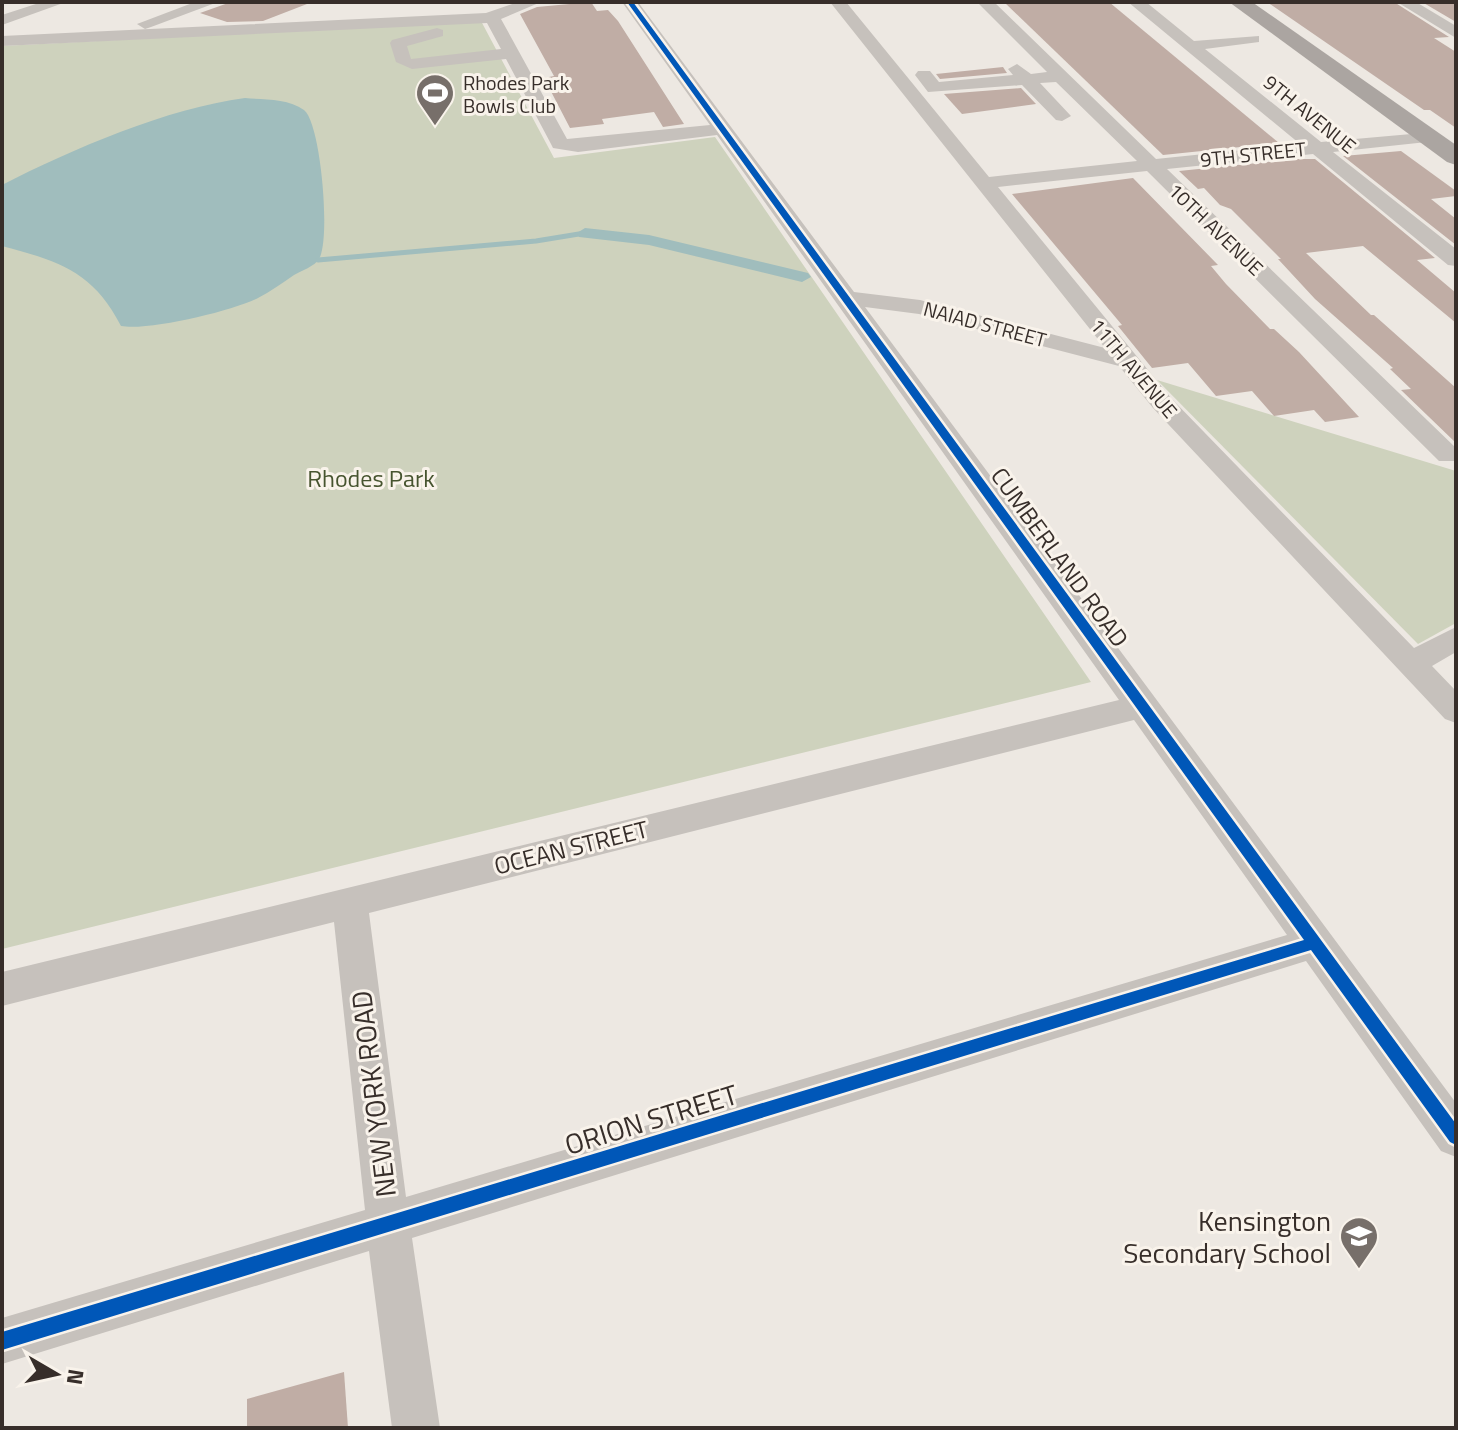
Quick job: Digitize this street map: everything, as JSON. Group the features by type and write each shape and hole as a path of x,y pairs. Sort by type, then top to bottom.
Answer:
{"main road":[{"path":"1239,2 1445,137"},
{"path":"1253,2 1445,137 1456,157"}],"street":[{"path":"2,20 58,2"},
{"path":"112,36 210,2"},
{"path":"511,53 412,64 404,62 398,43 408,38 494,20 533,2"},
{"name":"CUMBERLAND ROAD","path":"630,2 1456,1137"},
{"name":"11TH AVENUE","path":"838,2 1162,403 1456,711"},
{"name":"10TH AVENUE","path":"985,2 1448,455"},
{"name":"9TH AVENUE","path":"1136,2 1456,260"},
{"path":"1405,2 1456,33"},
{"path":"320,26 370,7"},
{"path":"2,41 494,20"},
{"path":"494,20 556,142 564,146 721,129"},
{"path":"1191,46 1253,39"},
{"path":"950,107 929,81 1021,73 1060,76"},
{"path":"1021,73 1062,116"},
{"name":"9TH STREET","path":"984,183 1316,147 1445,137"},
{"name":"NAIAD STREET","path":"844,298 920,307 1125,360"},
{"path":"1411,664 1456,638"},
{"name":"OCEAN STREET","path":"2,989 1141,706"},
{"name":"NEW YORK ROAD","path":"350,903 416,1428"},
{"name":"ORION STREET","path":"2,1341 1313,943"}],"green space":[{"name":"Rhodes Park","path":"481,21 554,158 715,137 1091,682 2,949 2,46"},
{"path":"1157,380 1456,471 1456,623 1418,644"}],"water":[{"path":"245,98 283,101 304,110 315,136 322,182 324,230 319,259 267,293 246,303 190,319 151,326 121,326 110,307 86,280 57,263 2,246 2,185 153,120"}],"building":[{"path":"231,2 307,4 263,21 227,22 200,13"},
{"path":"591,2 597,11 608,10 618,21 684,124 663,127 654,112 602,119 604,124 570,128 544,78 554,76 520,14 537,7"},
{"path":"1004,2 1109,2 1279,143 1163,155"},
{"path":"1267,2 1394,2 1449,37 1434,38 1456,52 1456,128 1430,110 1424,110"},
{"path":"1422,2 1456,2 1456,22"},
{"path":"1003,67 1007,73 940,79 936,74"},
{"path":"1021,88 1036,104 962,114 944,94"},
{"path":"1401,151 1456,191 1456,196 1431,199 1456,219 1456,245 1343,156"},
{"path":"1315,159 1435,258 1417,260 1456,293 1456,323 1363,246 1306,253 1371,315 1456,388 1456,443 1401,390 1411,389 1390,369 1393,368 1315,299 1278,259 1281,259 1231,209 1220,205 1204,188 1198,189 1179,171"},
{"path":"1133,178 1218,265 1211,266 1226,284 1270,329 1274,329 1299,352 1359,417 1325,422 1314,410 1274,416 1252,391 1216,396 1188,363 1152,368 1118,326 1122,325 1012,194"},
{"path":"344,1372 348,1428 247,1428 247,1399"}],"waterway":[{"path":"318,260 536,241 585,233"},
{"path":"585,233 649,240 802,277"}],"cycle path":[{"path":"630,2 1456,1137"},
{"path":"2,1341 1313,943"}],"place":[{"name":"Rhodes Park Bowls Club","path":"435,127"},
{"name":"Kensington Secondary School","path":"1359,1270"}]}
